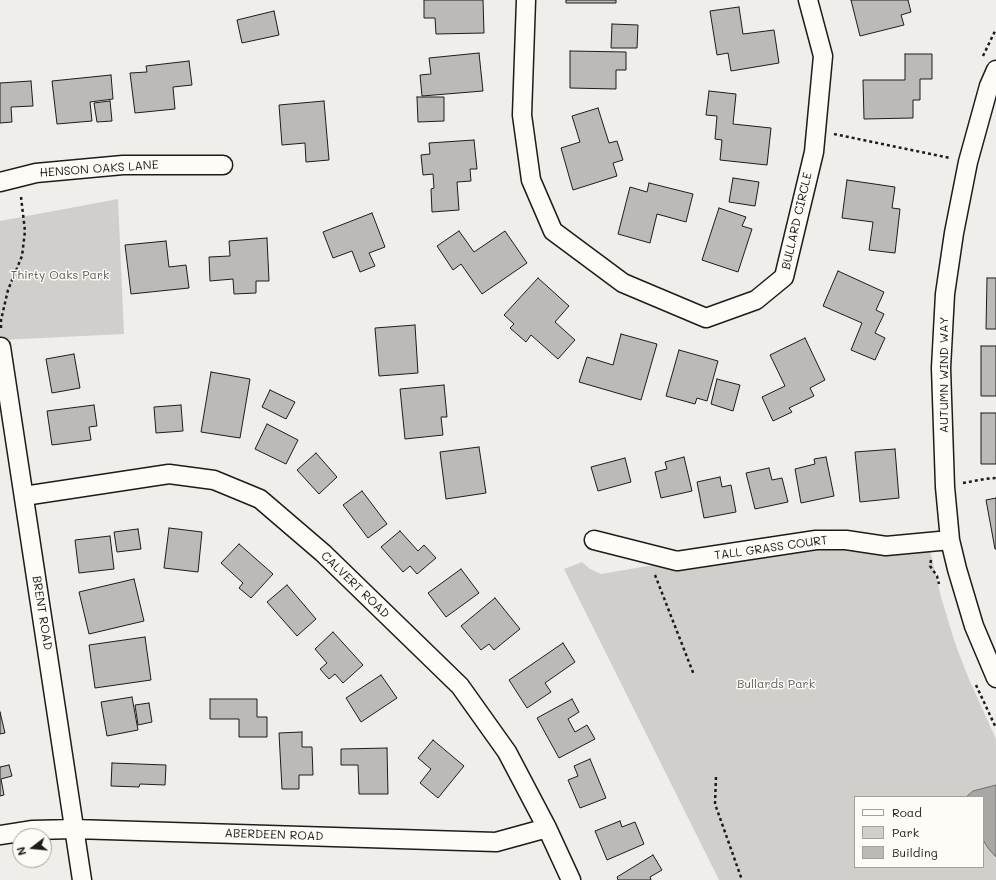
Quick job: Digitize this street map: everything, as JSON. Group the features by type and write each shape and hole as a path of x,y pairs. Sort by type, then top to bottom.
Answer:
{"street":[{"name":"BULLARD CIRCLE","path":"526,0 522,115 530,180 553,231 623,283 706,318 756,300 784,277 814,152 823,56 808,0"},
{"name":"AUTUMN WIND WAY","path":"996,70 989,86 968,162 954,233 945,294 941,368 945,487 950,540 974,626 996,678"},
{"name":"HENSON OAKS LANE","path":"8,180 36,173 123,165 223,165"},
{"name":"BRENT ROAD","path":"2,347 82,880"},
{"name":"CALVERT ROAD","path":"24,496 169,474 214,480 260,499 323,553 460,686 507,752 547,828 571,880"},
{"name":"TALL GRASS COURT","path":"594,540 677,561 816,540 846,540 886,546 950,540"},
{"name":"ABERDEEN ROAD","path":"0,835 33,830 74,829 496,842 547,828"}],"path":[{"path":"816,130 968,162"},
{"path":"2,347 1,320 8,290 22,256 25,231 21,200 8,180"},
{"path":"945,487 996,478"},
{"path":"647,554 694,675"},
{"path":"716,777 714,804 742,880"}],"green space":[{"name":"Thirty Oaks Park","path":"118,199 124,334 0,340 0,221"},
{"name":"Bullards Park","path":"927,537 941,597 955,643 968,677 996,739 996,880 719,880 564,569 582,562 590,569 601,574 806,539"}],"shaded area":[{"path":"996,785 996,857 984,842 984,796 967,796 973,791"}],"building":[{"path":"424,0 483,0 484,33 436,34 435,18 424,18"},
{"path":"566,0 616,0 616,3 566,3"},
{"path":"851,0 908,0 911,12 901,15 904,25 860,36"},
{"path":"739,7 743,34 774,30 779,63 731,71 728,53 717,55 710,11"},
{"path":"274,11 279,35 242,43 237,20"},
{"path":"612,24 638,25 637,48 611,48"},
{"path":"570,51 626,52 626,70 616,70 616,89 570,88"},
{"path":"479,53 483,91 422,96 420,75 431,74 429,58"},
{"path":"905,54 932,54 932,79 920,79 920,100 913,100 913,118 864,119 863,80 905,80"},
{"path":"189,61 192,85 173,87 175,109 135,113 130,73 147,72 146,66"},
{"path":"111,75 113,99 90,102 92,121 57,124 52,81"},
{"path":"31,81 33,106 11,107 12,122 0,123 0,83"},
{"path":"709,91 736,94 733,124 771,128 767,165 720,160 722,140 715,139 717,116 706,115"},
{"path":"417,97 444,97 444,121 418,122"},
{"path":"110,101 112,121 97,122 94,103"},
{"path":"324,101 329,160 306,162 305,143 282,145 279,105"},
{"path":"598,108 609,143 617,141 623,160 613,163 617,176 573,190 561,148 580,142 572,116"},
{"path":"474,140 477,169 470,169 471,181 457,182 459,210 432,212 431,189 434,188 433,174 423,175 421,155 430,154 429,143"},
{"path":"733,178 759,182 755,206 729,202"},
{"path":"847,180 895,187 892,208 900,209 895,253 869,250 873,222 842,218"},
{"path":"649,183 693,194 686,222 657,214 650,243 618,234 630,187 647,192"},
{"path":"719,208 746,217 742,226 752,229 738,272 702,260"},
{"path":"372,213 385,247 369,253 375,266 360,272 352,251 333,258 323,232"},
{"path":"459,231 474,252 505,231 527,263 482,294 461,264 453,270 437,246"},
{"path":"267,238 269,281 256,281 256,293 234,294 233,279 210,281 209,257 230,256 229,241"},
{"path":"166,241 169,267 186,265 189,288 131,294 125,245"},
{"path":"838,271 884,292 876,310 884,314 875,333 885,338 875,360 851,350 862,323 823,306"},
{"path":"538,278 569,306 555,322 575,340 558,359 531,335 526,342 510,328 514,324 504,315"},
{"path":"987,278 996,278 996,329 986,329"},
{"path":"415,325 418,373 379,376 375,328"},
{"path":"621,334 657,344 641,400 579,382 587,357 613,365"},
{"path":"805,338 825,380 810,388 814,396 789,408 792,412 773,421 762,397 785,386 770,355"},
{"path":"981,346 996,346 996,396 981,396"},
{"path":"679,350 718,361 707,401 697,398 695,404 666,396"},
{"path":"74,354 80,388 52,393 46,359"},
{"path":"211,372 250,379 240,438 201,432"},
{"path":"717,379 740,385 733,411 711,404"},
{"path":"444,385 447,417 441,417 443,435 405,439 400,389"},
{"path":"270,390 295,402 286,419 262,407"},
{"path":"94,405 97,426 89,427 91,440 52,445 47,411"},
{"path":"181,405 183,431 156,433 154,407"},
{"path":"981,413 996,413 996,464 981,464"},
{"path":"267,424 298,440 286,464 255,449"},
{"path":"479,447 486,493 446,499 440,452"},
{"path":"895,449 899,498 860,502 855,452"},
{"path":"316,453 337,477 319,494 297,470"},
{"path":"684,457 692,491 661,498 655,472 667,469 665,462"},
{"path":"826,457 834,496 801,503 795,469 815,464 814,459"},
{"path":"625,458 631,482 598,491 591,467"},
{"path":"769,468 772,480 782,478 788,502 755,509 746,473"},
{"path":"720,477 722,487 731,485 736,512 704,518 697,482"},
{"path":"362,491 387,524 368,538 343,505"},
{"path":"996,498 996,549 995,549 986,500"},
{"path":"169,528 202,532 198,572 164,568"},
{"path":"138,529 141,549 117,552 114,532"},
{"path":"400,531 418,551 424,545 436,558 417,574 410,566 403,572 381,547"},
{"path":"110,536 114,569 79,573 75,540"},
{"path":"239,544 273,574 251,598 239,588 243,583 221,563"},
{"path":"461,569 479,593 446,617 428,593"},
{"path":"134,579 144,621 89,634 79,592"},
{"path":"287,585 316,619 297,636 267,602"},
{"path":"495,598 520,629 494,650 489,644 481,650 461,626"},
{"path":"333,632 363,665 343,683 335,674 329,679 320,669 327,663 315,649"},
{"path":"145,637 151,680 95,688 89,645"},
{"path":"563,643 575,662 545,683 551,692 527,708 509,680"},
{"path":"381,675 397,698 361,722 346,698"},
{"path":"132,697 138,730 107,736 101,702"},
{"path":"210,699 257,699 257,717 267,717 267,737 239,737 239,719 210,719"},
{"path":"572,699 579,712 568,719 575,732 587,725 595,739 559,758 537,718"},
{"path":"149,703 152,722 138,725 135,705"},
{"path":"0,712 5,733 0,734"},
{"path":"302,732 302,747 312,747 313,775 299,775 299,789 282,789 279,733"},
{"path":"433,740 464,766 438,798 420,783 431,769 418,758"},
{"path":"387,748 388,794 359,794 358,765 341,765 341,749"},
{"path":"590,759 606,798 580,808 568,780 578,776 574,766"},
{"path":"112,763 166,765 165,785 140,784 139,787 111,786"},
{"path":"9,765 12,776 1,779 4,795 0,796 0,767"},
{"path":"620,821 622,827 635,822 644,844 607,860 595,831"},
{"path":"653,855 662,870 650,877 651,880 618,880 617,877"}]}
